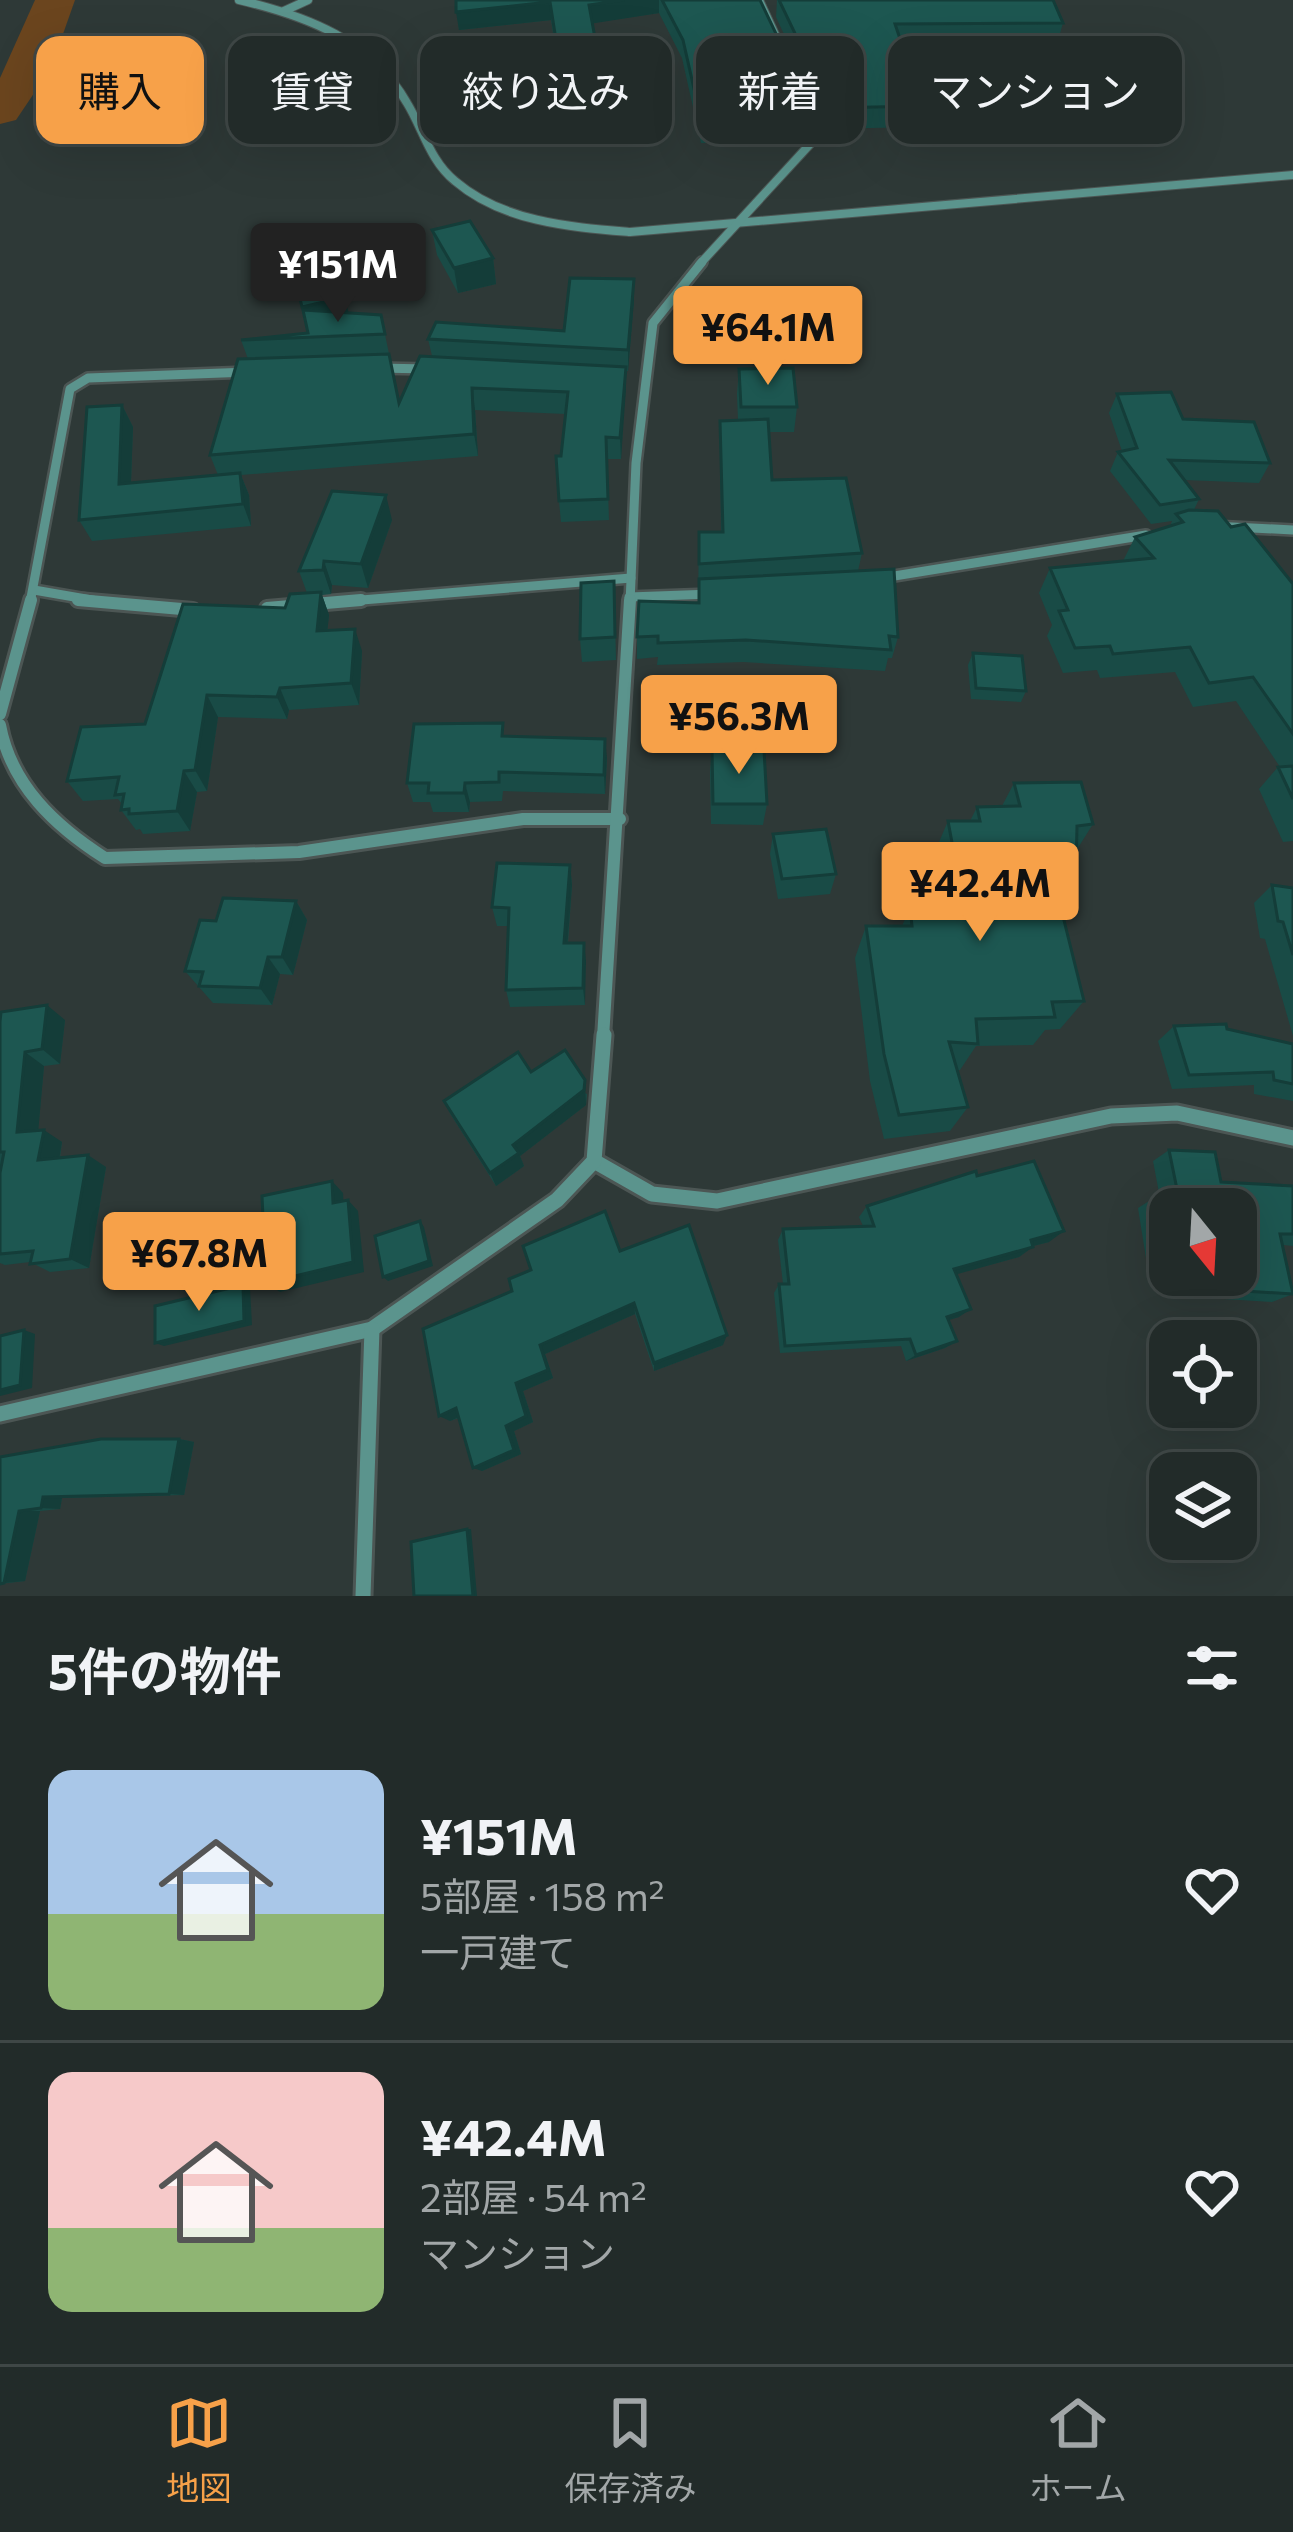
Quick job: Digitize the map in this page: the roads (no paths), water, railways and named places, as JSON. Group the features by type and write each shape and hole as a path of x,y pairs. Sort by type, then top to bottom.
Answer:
{"street":[{"path":"239,0 284,11 335,32 378,62 409,104 433,160 456,183 487,201 574,227 630,232 1293,175"},
{"path":"284,11 308,0"},
{"path":"762,4 785,8"},
{"path":"0,1414 372,1329 557,1200 594,1161 620,819 629,597 652,323 738,220 757,208 763,191 797,161 812,142 816,123 762,4"},
{"path":"373,368 438,369"},
{"path":"0,714 34,590 70,389 88,378 254,372"},
{"path":"628,380 646,381"},
{"path":"1196,526 1293,530"},
{"path":"861,581 1156,532"},
{"path":"256,609 631,578"},
{"path":"34,590 81,601 209,610"},
{"path":"629,597 722,594"},
{"path":"0,725 10,767 78,842 105,858 299,852 523,819 620,819"},
{"path":"594,1161 671,1204 717,1201 1112,1116 1177,1113 1293,1138"},
{"path":"363,1596 372,1329"}],"waterway":[{"path":"0,110 29,68 55,0"}]}
